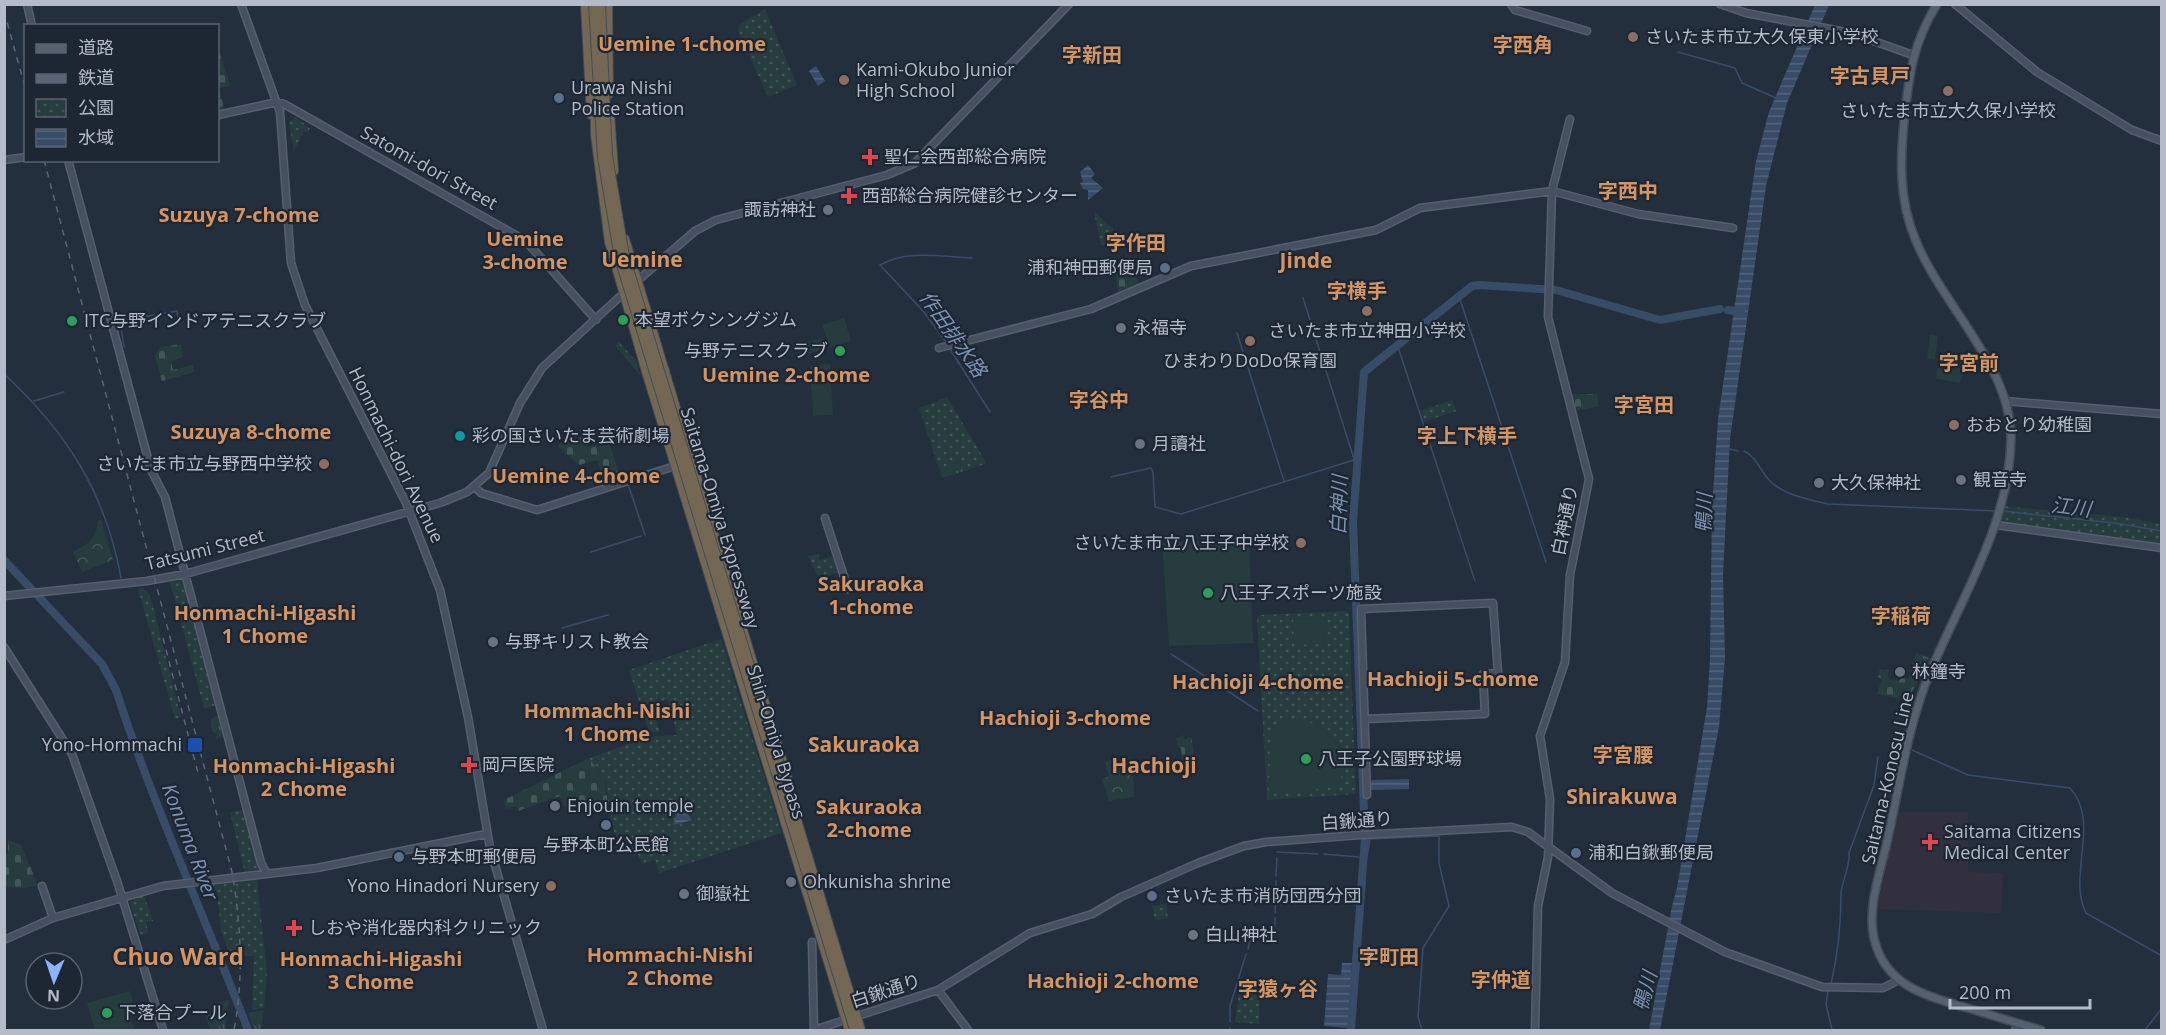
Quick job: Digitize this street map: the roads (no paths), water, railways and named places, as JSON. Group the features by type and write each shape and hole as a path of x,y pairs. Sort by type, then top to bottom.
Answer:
{"highway":[{"path":"585,4 590,110 595,134"},
{"name":"Shin-Omiya Bypass","path":"593,4 595,134 603,213 624,294 675,466 849,1030"},
{"name":"Saitama-Omiya Expressway","path":"593,4 602,158 619,258 854,1030"},
{"name":"Shin-Omiya Bypass","path":"604,4 617,200 621,225 862,1030"},
{"name":"Saitama-Omiya Expressway","path":"604,4 608,156 625,256 862,1030"}],"main road":[{"name":"Saitama-Konosu Line","path":"1937,4 1919,36 1913,55 1900,162 1907,216 1926,262 1992,370 2005,401 2011,438 1996,525 1917,709 1874,899 1873,928 1876,945 1886,967 1899,980 1920,994 2017,1027 2041,1030"}],"street":[{"path":"27,4 32,24"},
{"name":"Honmachi-dori Avenue","path":"241,4 277,102 284,136 291,263 298,292 409,511 442,598 468,717 486,834 543,1030"},
{"path":"675,466 537,510 481,493 475,487 494,460 532,382 542,368 696,231 716,220 751,209 887,175 915,163 933,147 958,116 1069,4"},
{"path":"1511,4 1515,10 1587,32"},
{"path":"1720,4 1746,13 1832,28 1866,37 1913,55"},
{"path":"1954,4 2037,72 2136,132 2162,141"},
{"path":"219,115 277,102"},
{"name":"Satomi-dori Street","path":"277,102 526,241 596,320"},
{"name":"白神通り","path":"1535,1030 1538,906 1547,864 1549,795 1540,736 1565,662 1570,575 1589,479 1549,323 1552,191 1570,119"},
{"path":"4,160 24,157"},
{"path":"69,162 151,470 165,497 261,863 267,874"},
{"path":"939,348 1098,306 1191,266 1376,230 1420,208 1552,191 1638,214 1733,228"},
{"path":"2005,401 2162,414"},
{"name":"Tatsumi Street","path":"4,596 147,581 185,573 453,499 475,487"},
{"path":"825,518 848,589"},
{"path":"1996,525 2162,548"},
{"path":"1365,719 1485,714 1483,674 1498,673 1493,603 1361,609 1367,795"},
{"path":"4,647 72,753 122,898 163,1030"},
{"name":"白鍬通り","path":"814,1030 938,990 1018,939 1092,914 1121,897 1214,856 1262,842 1512,827 1522,829 1548,845 1611,893 1659,920 1693,937 1806,983 1829,988 1883,988 1899,980"},
{"path":"4,940 53,918 178,884 324,867 486,834"},
{"path":"42,886 53,918"},
{"path":"812,942 814,1030"},
{"path":"938,990 968,1030"}],"water":[{"path":"1815,5 1829,5 1787,103 1766,186 1730,439 1723,574 1725,658 1719,727 1660,1030 1649,1030 1677,888 1707,707 1712,508 1718,419 1756,161 1769,112"},
{"path":"816,66 825,81 818,86 809,71"},
{"path":"1088,165 1095,174 1091,178 1103,188 1088,200 1088,190 1083,189 1080,183 1083,182 1080,172"},
{"path":"1409,779 1409,789 1371,790 1371,780"},
{"path":"669,798 680,802 692,820 673,825 677,814 675,809 668,807"},
{"path":"1342,963 1352,963 1348,1028 1324,1026 1328,974 1341,975"}],"waterway":[{"path":"1678,52 1735,68 1742,83 1776,98"},
{"name":"作田排水路","path":"946,342 924,312 880,265 913,255 972,258"},
{"name":"白神川","path":"1351,1030 1365,838 1353,522 1364,372 1472,286 1556,290 1660,320 1720,309"},
{"path":"1459,296 1546,562"},
{"path":"1303,298 1354,459"},
{"name":"白神川","path":"1728,310 1741,312"},
{"path":"124,347 120,321 177,311 179,324"},
{"path":"1237,333 1284,481"},
{"path":"1397,344 1475,581"},
{"name":"作田排水路","path":"950,349 990,412"},
{"path":"4,374 47,419 80,466 105,519 121,578"},
{"path":"34,401 64,392"},
{"path":"1730,449 1738,451"},
{"name":"江川","path":"1744,451 1752,457 1776,486 1790,494 1828,504 1997,511"},
{"path":"1111,477 1151,468 1155,507 1181,514 1357,459"},
{"path":"629,487 645,535"},
{"name":"江川","path":"2002,511 2114,523 2162,531"},
{"path":"591,552 641,536"},
{"name":"Konuma River","path":"4,560 102,664 116,690 146,776 248,1030"},
{"path":"562,628 608,615"},
{"path":"1171,654 1258,711"},
{"path":"1912,750 1968,775 2070,788 2079,801 2083,816 2080,882 2081,898 2086,913 2162,956"},
{"path":"1831,984 1839,939 1842,889 1849,853 1874,785 1878,757"},
{"path":"1367,857 1370,839 1439,836 1439,863 1449,906 1423,948 1418,1017 1422,1030"},
{"path":"1277,852 1318,854"},
{"path":"1324,854 1359,857"},
{"path":"1276,876 1277,858"},
{"path":"1275,913 1276,881"},
{"path":"1275,918 1275,926"},
{"path":"1248,949 1250,941 1271,928"},
{"path":"1230,1022 1230,1006 1246,954"},
{"path":"1828,991 1826,1004 1832,1030"},
{"path":"2145,1030 2162,1008"}],"railway":[{"path":"4,11 24,84"},
{"path":"45,162 232,872 238,912 240,951 239,990 234,1030"},
{"path":"163,638 199,777"}],"place":[{"name":"さいたま市立大久保東小学校","path":"1633,37"},
{"name":"Kami-Okubo Junior High School","path":"844,80"},
{"name":"さいたま市立大久保小学校","path":"1948,91"},
{"name":"Urawa Nishi Police Station","path":"559,98"},
{"name":"聖仁会西部総合病院","path":"870,157"},
{"name":"西部総合病院健診センター","path":"849,196"},
{"name":"諏訪神社","path":"828,210"},
{"name":"浦和神田郵便局","path":"1165,268"},
{"name":"さいたま市立神田小学校","path":"1367,311"},
{"name":"本望ボクシングジム","path":"623,320"},
{"name":"ITC与野インドアテニスクラブ","path":"72,321"},
{"name":"永福寺","path":"1121,328"},
{"name":"ひまわりDoDo保育園","path":"1250,341"},
{"name":"与野テニスクラブ","path":"840,351"},
{"name":"おおとり幼稚園","path":"1954,425"},
{"name":"彩の国さいたま芸術劇場","path":"460,436"},
{"name":"月讀社","path":"1140,444"},
{"name":"さいたま市立与野西中学校","path":"324,464"},
{"name":"観音寺","path":"1961,480"},
{"name":"大久保神社","path":"1819,483"},
{"name":"さいたま市立八王子中学校","path":"1301,543"},
{"name":"八王子スポーツ施設","path":"1208,593"},
{"name":"与野キリスト教会","path":"493,642"},
{"name":"林鐘寺","path":"1900,672"},
{"name":"Yono-Hommachi","path":"195,745"},
{"name":"八王子公園野球場","path":"1306,759"},
{"name":"岡戸医院","path":"469,765"},
{"name":"Enjouin temple","path":"555,806"},
{"name":"与野本町公民館","path":"606,825"},
{"name":"Saitama Citizens Medical Center","path":"1930,842"},
{"name":"浦和白鍬郵便局","path":"1576,853"},
{"name":"与野本町郵便局","path":"399,857"},
{"name":"Ohkunisha shrine","path":"791,882"},
{"name":"Yono Hinadori Nursery","path":"551,886"},
{"name":"御嶽社","path":"684,894"},
{"name":"さいたま市消防団西分団","path":"1152,896"},
{"name":"しおや消化器内科クリニック","path":"294,928"},
{"name":"白山神社","path":"1193,935"},
{"name":"下落合プール","path":"107,1013"}],"district":[{"name":"Uemine 1-chome","path":"682,44"},
{"name":"字西角","path":"1523,45"},
{"name":"字新田","path":"1092,55"},
{"name":"字古貝戸","path":"1870,76"},
{"name":"字西中","path":"1628,191"},
{"name":"Suzuya 7-chome","path":"239,215"},
{"name":"字作田","path":"1136,243"},
{"name":"Uemine 3-chome","path":"525,250"},
{"name":"Uemine","path":"642,260"},
{"name":"Jinde","path":"1306,261"},
{"name":"字横手","path":"1357,291"},
{"name":"字宮前","path":"1969,363"},
{"name":"Uemine 2-chome","path":"786,375"},
{"name":"字谷中","path":"1099,400"},
{"name":"字宮田","path":"1644,405"},
{"name":"Suzuya 8-chome","path":"251,432"},
{"name":"字上下横手","path":"1467,436"},
{"name":"Uemine 4-chome","path":"576,476"},
{"name":"Sakuraoka 1-chome","path":"871,596"},
{"name":"字稲荷","path":"1901,616"},
{"name":"Honmachi-Higashi 1 Chome","path":"265,624"},
{"name":"Hachioji 5-chome","path":"1453,679"},
{"name":"Hachioji 4-chome","path":"1258,682"},
{"name":"Hachioji 3-chome","path":"1065,718"},
{"name":"Hommachi-Nishi 1 Chome","path":"607,722"},
{"name":"Sakuraoka","path":"864,745"},
{"name":"字宮腰","path":"1623,755"},
{"name":"Hachioji","path":"1154,766"},
{"name":"Honmachi-Higashi 2 Chome","path":"304,778"},
{"name":"Shirakuwa","path":"1622,797"},
{"name":"Sakuraoka 2-chome","path":"869,818"},
{"name":"Chuo Ward","path":"178,957"},
{"name":"字町田","path":"1389,957"},
{"name":"Hommachi-Nishi 2 Chome","path":"670,966"},
{"name":"Honmachi-Higashi 3 Chome","path":"371,970"},
{"name":"字仲道","path":"1501,980"},
{"name":"Hachioji 2-chome","path":"1113,981"},
{"name":"字猿ヶ谷","path":"1278,989"}],"water label":[{"name":"鴨川","path":"1704,513"},
{"name":"鴨川","path":"1645,991"}]}
